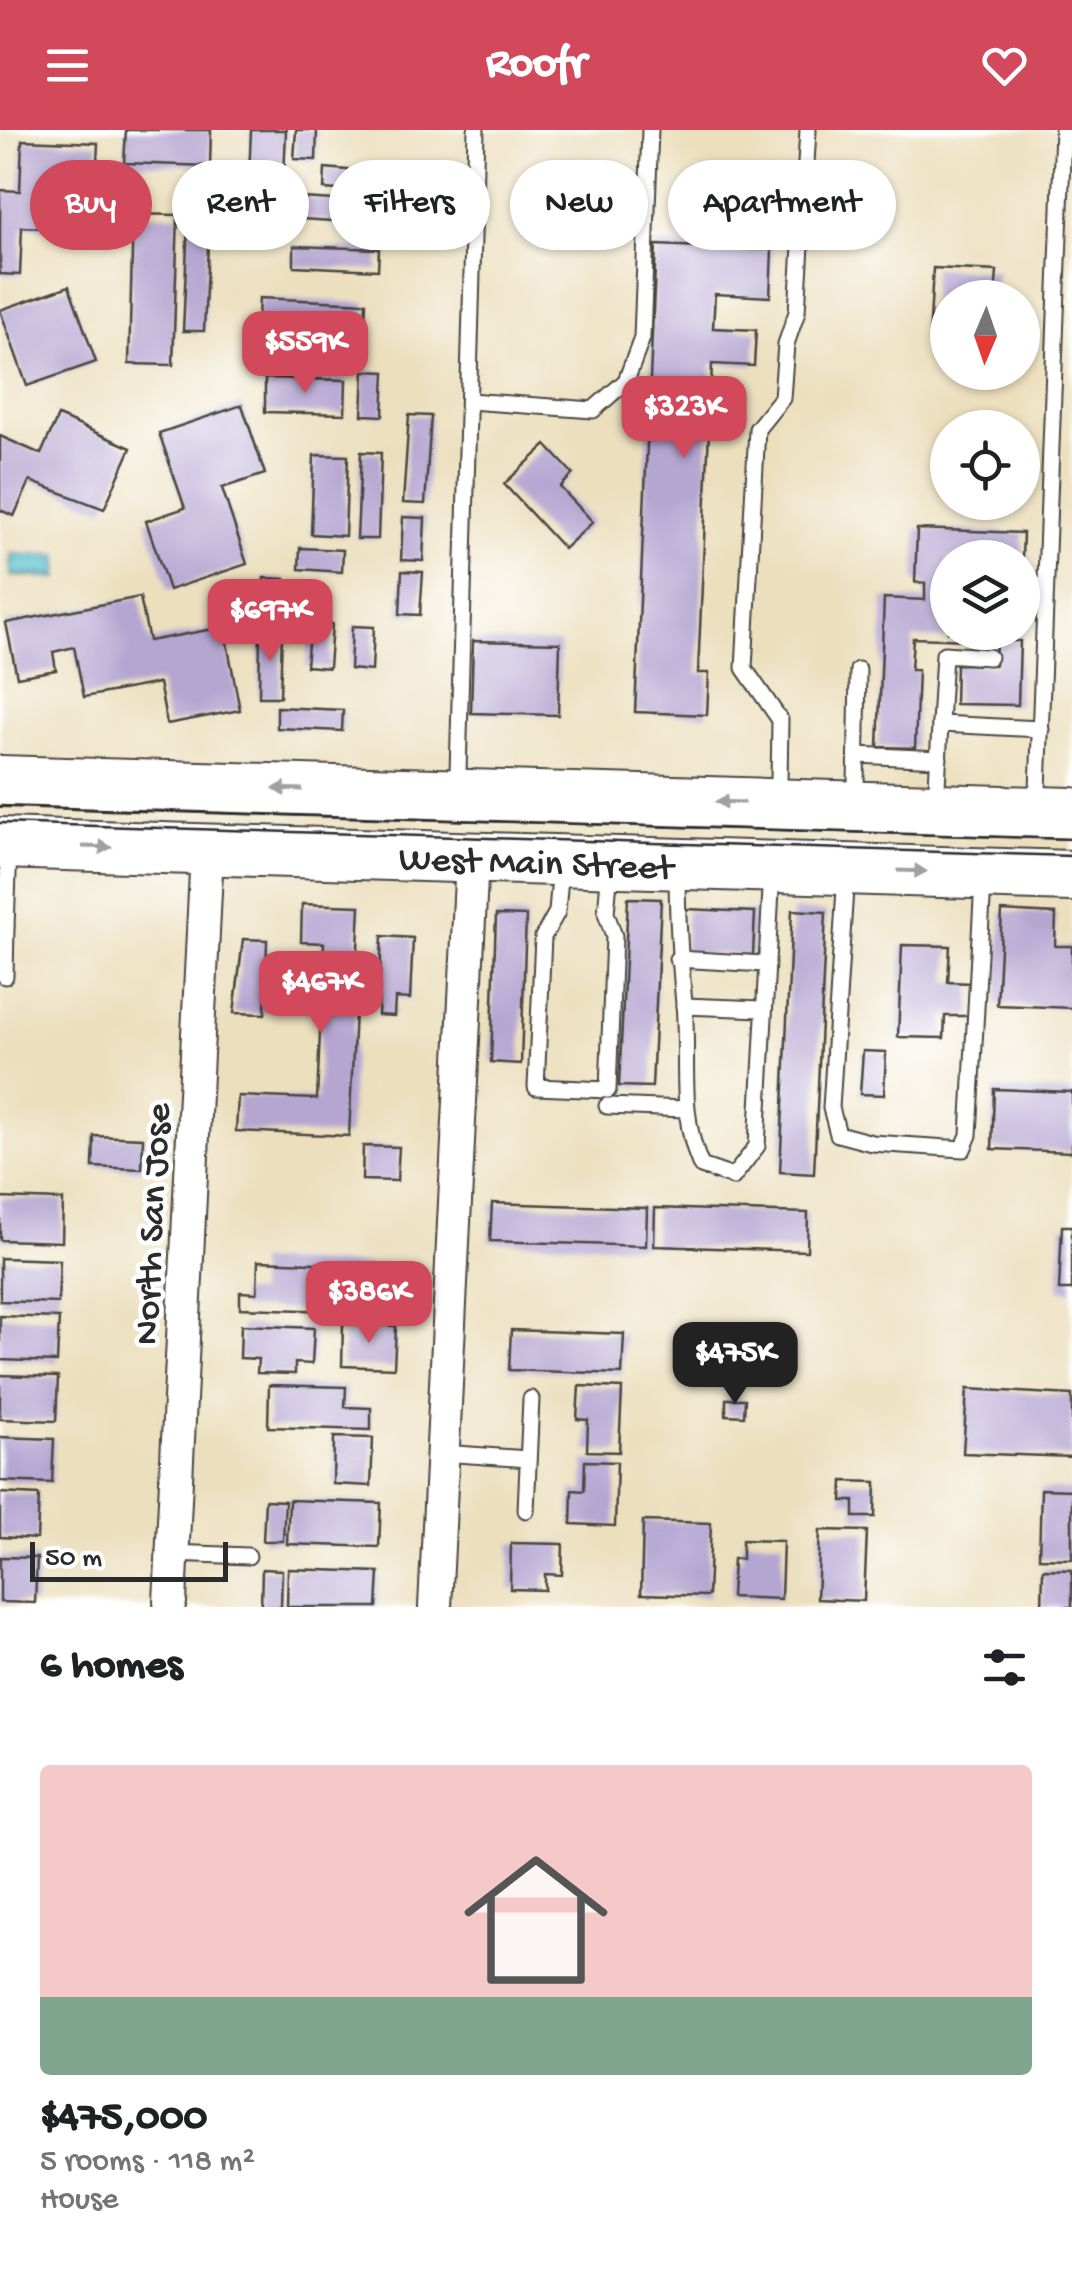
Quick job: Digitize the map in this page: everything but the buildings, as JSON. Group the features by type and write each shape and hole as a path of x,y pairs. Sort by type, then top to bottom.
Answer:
{"main road":[{"name":"West Main Street","path":"0,781 1055,802"},
{"name":"West Main Street","path":"4,844 1072,876"}],"street":[{"name":"North San Jose","path":"170,1602 207,850"},
{"path":"435,1607 472,858"}],"lane":[{"path":"458,772 476,130"},
{"path":"469,401 592,410 626,382 642,338 650,130"},
{"path":"779,783 780,720 744,668 757,429 782,398 786,344 797,312 808,130"},
{"path":"1055,802 1041,729 1063,130"},
{"path":"938,788 944,654 988,657"},
{"path":"856,786 858,670"},
{"path":"940,724 1041,729"},
{"path":"857,756 939,759"},
{"path":"4,844 5,976"},
{"path":"561,861 557,912 543,937 536,1087 608,1090 614,936 606,912 610,862"},
{"path":"677,864 677,960 684,1006 688,1136 701,1166 733,1178 758,1146 764,964 772,867"},
{"path":"846,870 831,1108 838,1134 872,1144 962,1149 968,1136 983,873"},
{"path":"677,960 764,964"},
{"path":"684,1006 762,1009"},
{"path":"608,1106 686,1109"},
{"path":"526,1510 531,1399"},
{"path":"442,1452 528,1458"},
{"path":"172,1552 248,1556"}],"water":[{"path":"11,554 58,555 58,578 11,576"}],"tram line":[{"path":"0,806 1072,839"},
{"path":"0,823 1072,856"}]}
